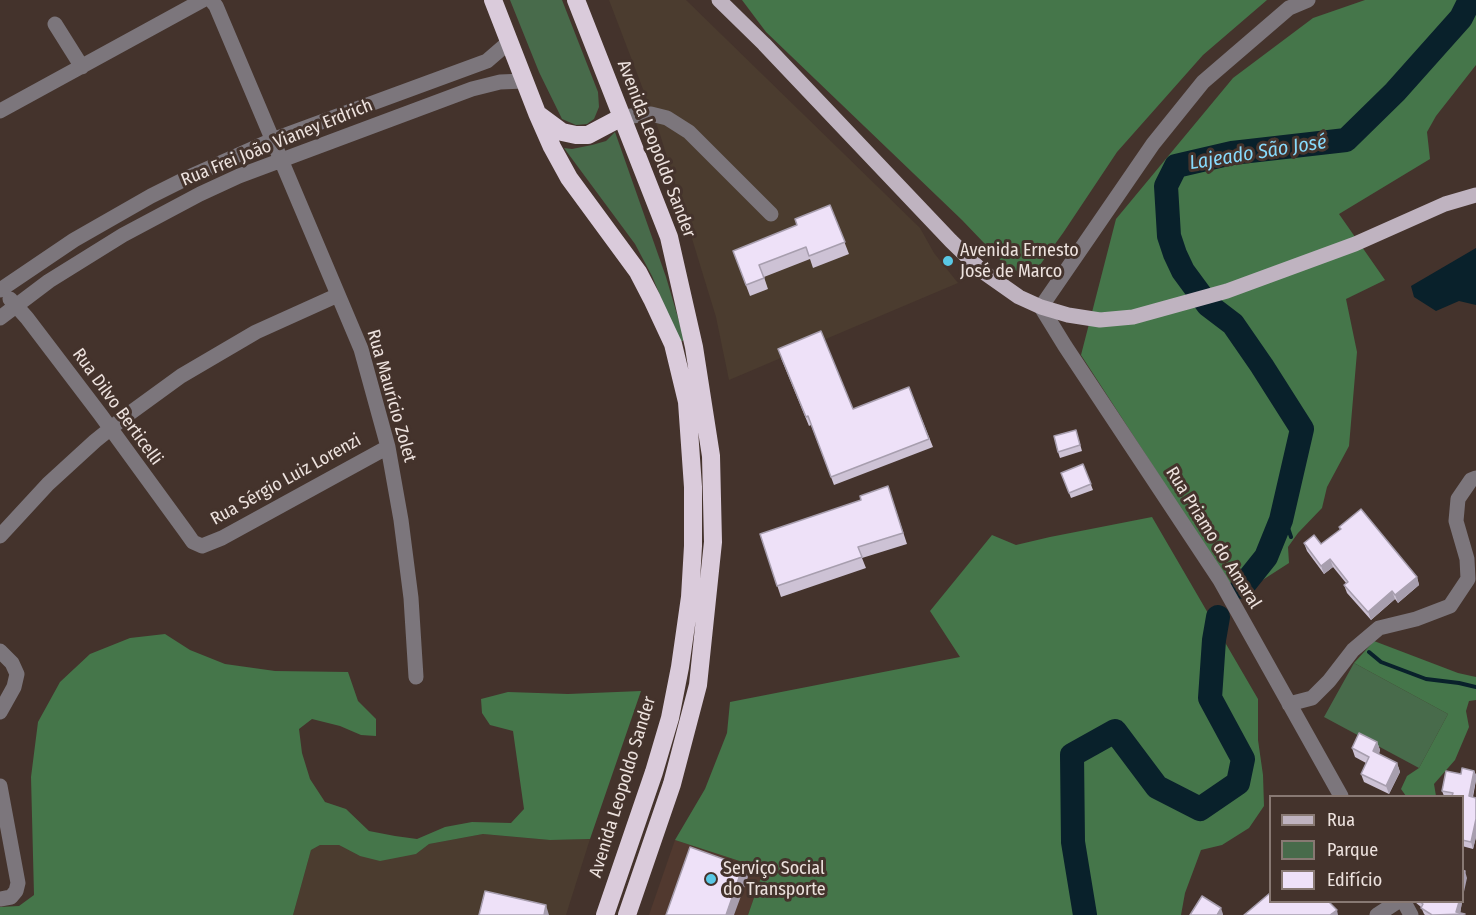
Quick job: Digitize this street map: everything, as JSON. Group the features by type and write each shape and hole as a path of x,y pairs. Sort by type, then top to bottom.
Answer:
{"highway":[{"name":"Avenida Leopoldo Sander","path":"493,0 537,113 569,178 638,272 652,299 673,344 687,402 693,487 693,546 690,597 680,667 670,718 657,761 605,915"},
{"name":"Avenida Leopoldo Sander","path":"576,0 669,237 686,304 711,456 713,542 698,686 672,784 627,915"},
{"path":"537,113 561,132 576,135 588,135 622,117"}],"main road":[{"path":"719,0 764,44 951,242 1019,297 1041,307 1068,315 1100,320 1133,317 1227,291 1337,251 1445,204 1476,195"}],"street":[{"path":"0,111 203,0"},
{"name":"Rua Maurício Zolet","path":"211,0 216,6 361,349 388,447 407,559 416,677"},
{"path":"1041,307 1153,144 1203,82 1290,8 1308,0"},
{"path":"55,24 82,67"},
{"name":"Rua Frei João Vianey Erdrich","path":"0,290 74,240 191,176 272,140 487,61 508,42"},
{"name":"Rua Frei João Vianey Erdrich","path":"0,318 85,257 200,194 280,159 472,88 500,82 524,81"},
{"path":"622,117 651,114 667,118 689,132 771,214"},
{"name":"Rua Dilvo Berticelli","path":"0,290 16,305 193,542 202,546"},
{"path":"0,536 48,484 110,429 182,376 218,353 285,318 338,295"},
{"name":"Rua Priamo do Amaral","path":"1041,307 1220,580 1340,795"},
{"name":"Rua Sérgio Luiz Lorenzi","path":"202,546 222,538 388,447"},
{"path":"1289,704 1312,698 1329,681 1353,650 1379,628 1416,619 1450,606 1468,579 1467,559 1456,521 1458,499 1471,480 1476,478"},
{"path":"0,651 12,663 17,674 14,687 0,712"},
{"path":"0,786 18,883 11,897 0,899"},
{"path":"1377,915 1395,903"}],"shaded area":[{"path":"609,0 686,0 920,228 934,253 958,283 729,380 716,317 659,131"},
{"path":"483,834 550,840 590,839 566,915 293,915 311,850 320,845 339,845 360,856 416,854 429,844"},
{"name":"Serviço Social do Transporte","path":"675,840 764,869 748,915 649,915"}],"green space":[{"path":"510,0 562,0 598,92 599,107 594,119 587,124 576,125 562,119 539,72"},
{"path":"742,0 1267,0 1203,55 1117,152 1032,276 1008,268 962,220 766,32"},
{"path":"1365,0 1476,0 1476,65 1436,116 1427,132 1430,159 1339,214 1385,280 1346,299 1357,352 1349,446 1327,487 1322,508 1288,547 1289,563 1261,581 1229,583 1081,355 1116,219 1233,78 1313,18"},
{"path":"615,132 666,277 683,341 679,341 652,276 635,244 564,148 572,149 606,141"},
{"path":"1152,517 1258,699 1258,740 1263,775 1264,806 1249,828 1222,845 1201,850 1185,893 1181,915 748,915 764,869 675,840 705,789 727,733 730,702 960,657 930,611 992,535 1016,545"},
{"path":"165,634 190,650 225,664 275,671 348,672 358,701 376,719 376,736 361,735 340,726 312,719 299,729 302,753 310,779 325,802 346,809 369,831 417,839 445,827 472,822 511,823 524,809 513,731 490,725 482,713 481,699 508,692 568,694 641,691 590,839 550,840 483,834 429,844 416,854 380,861 360,856 339,845 320,845 311,850 293,915 0,915 0,907 19,906 34,895 31,777 38,722 60,682 90,654 130,638"},
{"path":"1374,641 1458,673 1476,677 1476,700 1469,701 1466,711 1469,727 1455,760 1434,784 1436,795 1405,795 1401,789 1407,776 1419,768 1448,714 1354,663"},
{"path":"1354,663 1448,714 1419,768 1324,717"}],"water":[{"path":"1476,248 1476,305 1459,301 1436,311 1414,297 1411,286"}],"building":[{"path":"830,205 845,242 809,256 806,247 759,265 764,278 746,285 733,251 797,225 795,219"},
{"path":"821,331 853,409 909,387 929,439 831,477 808,416 806,417 778,349"},
{"path":"1076,430 1080,445 1058,452 1054,436"},
{"path":"1083,464 1091,484 1069,493 1061,473"},
{"path":"888,486 903,533 858,547 862,557 777,586 760,534 861,500 860,496"},
{"path":"1361,509 1417,577 1395,595 1392,591 1368,612 1344,585 1348,582 1330,559 1321,566 1304,543 1314,535 1321,544 1341,529 1339,527"},
{"path":"1359,733 1377,742 1373,751 1397,763 1386,786 1361,774 1369,757 1352,748"},
{"path":"1462,768 1474,771 1469,796 1476,798 1476,819 1471,842 1464,840 1464,795 1452,795 1453,793 1442,791 1446,771 1461,774"},
{"path":"690,847 743,866 726,915 666,915"},
{"path":"485,891 546,905 544,915 479,915"},
{"path":"1269,894 1269,903 1330,903 1337,910 1330,915 1244,915"},
{"path":"1202,896 1221,908 1217,915 1190,915"},
{"path":"1422,903 1459,903 1456,912 1465,914 1432,915 1421,908"}],"waterway":[{"name":"Lajeado São José","path":"1242,587 1266,557 1281,520 1302,429 1233,324 1208,305 1183,271 1169,236 1166,186 1176,166 1232,153 1346,140 1395,92 1461,18 1470,0"},
{"path":"1281,520 1288,528 1291,537"},
{"name":"Lajeado São José","path":"1085,915 1073,842 1072,755 1115,731 1157,787 1200,809 1238,783 1243,759 1210,698 1218,617"},
{"path":"1369,652 1381,662 1426,679 1476,687"}],"place":[{"name":"Avenida Ernesto José de Marco","path":"948,261"},
{"name":"Serviço Social do Transporte","path":"711,879"}]}
